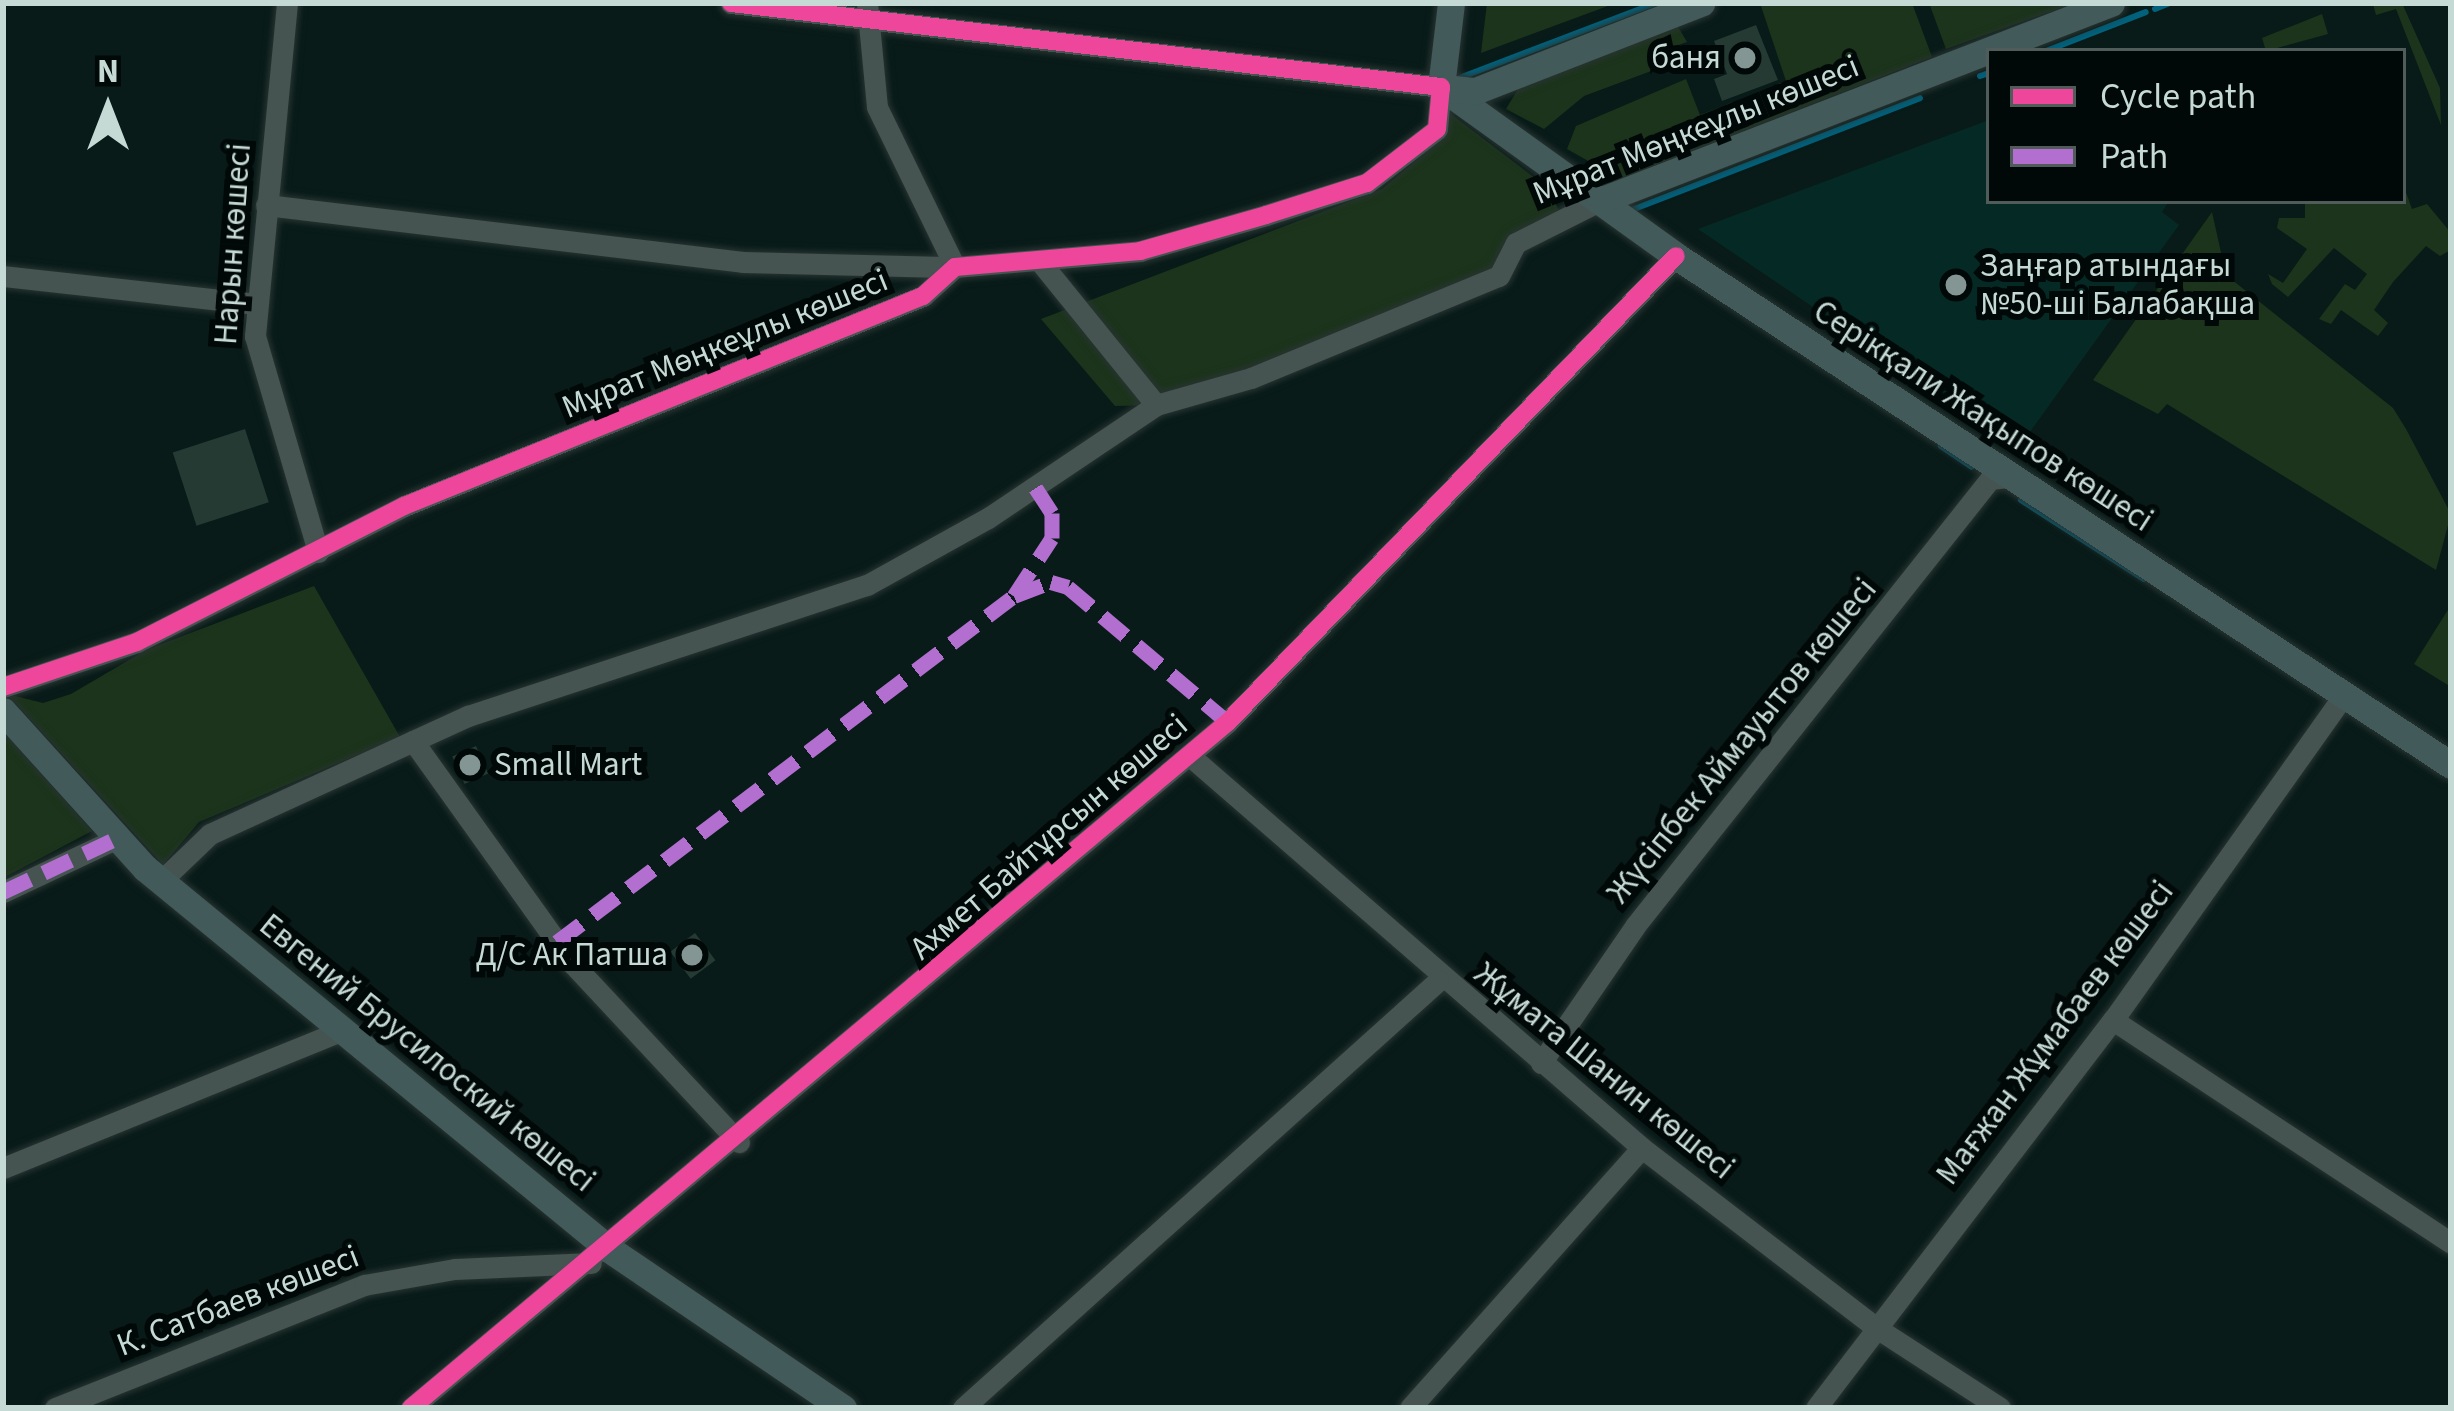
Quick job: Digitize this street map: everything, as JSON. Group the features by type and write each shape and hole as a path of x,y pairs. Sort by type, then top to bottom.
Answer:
{"main road":[{"path":"1451,3 1441,87 1497,82 1701,3"},
{"name":"Мұрат Мөңкеұлы көшесі","path":"1994,48 2110,3"},
{"name":"Мұрат Мөңкеұлы көшесі","path":"1599,201 1986,51"},
{"path":"1483,118 1497,82"},
{"name":"Серікқали Жақыпов көшесі","path":"1441,87 1676,256 2451,765"},
{"name":"Евгений Брусилоский көшесі","path":"3,711 161,881 343,1030 600,1257 843,1408"}],"street":[{"name":"Нарын көшесі","path":"287,3 255,304 264,385 318,552"},
{"path":"266,205 743,262 1042,265 1139,251 1367,183 1437,128 1441,87 866,10 730,3"},
{"path":"866,10 877,107 955,267"},
{"name":"Мұрат Мөңкеұлы көшесі","path":"161,881 209,834 413,741 867,585 988,518 1156,405 1251,379 1499,276 1516,244 1599,201"},
{"name":"Ахмет Байтұрсын көшесі","path":"411,1408 739,1142 1190,757 1676,256"},
{"path":"1042,265 1156,405"},
{"name":"Мұрат Мөңкеұлы көшесі","path":"3,687 137,643 404,506 923,296 955,267"},
{"path":"3,276 255,304"},
{"name":"Жүсіпбек Аймауытов көшесі","path":"1541,1063 1635,926 1990,479 2008,477"},
{"name":"Мағжан Жұмабаев көшесі","path":"1816,1408 2113,1020 2344,695"},
{"path":"413,741 572,963 739,1142"},
{"name":"Жұмата Шанин көшесі","path":"1190,757 1439,980 1642,1148 1875,1327 2000,1408"},
{"path":"3,892 117,838"},
{"path":"963,1408 1439,980"},
{"path":"2113,1020 2451,1243"},
{"path":"3,1168 343,1030"},
{"path":"1410,1408 1642,1148"},
{"name":"К. Сатбаев көшесі","path":"56,1408 364,1286 455,1269 600,1257"}],"shaded area":[{"name":"Заңғар атындағы №50-ші Балабақша","path":"1986,121 1986,204 2167,204 2162,212 2179,225 2019,447 1698,229"}],"green space":[{"path":"1487,3 1616,3 1481,53"},
{"path":"1760,3 1912,3 1932,57 1620,179 1567,149 1576,126 1686,79 1700,115 1786,81"},
{"path":"1929,3 2075,3 1946,49"},
{"path":"2402,3 2440,88 2441,125 2396,9 2376,15 2373,4"},
{"path":"2322,14 2328,34 2277,48 2265,48 2262,38"},
{"path":"1677,25 1687,42 1673,47 1678,61 1584,96 1544,129 1506,109 1518,89"},
{"path":"1447,111 1548,188 1564,221 1516,243 1499,276 1156,405 1115,406 1041,319 1382,189 1445,136"},
{"path":"2406,192 2412,209 2427,204 2451,233 2451,250 2440,256 2426,246 2393,282 2374,310 2388,323 2378,336 2341,310 2331,324 2319,319 2345,284 2355,290 2367,274 2334,248 2288,297 2272,284 2268,274 2283,283 2307,249 2277,228 2279,218 2305,218 2305,204 2406,204"},
{"path":"2212,212 2226,275 2393,408 2451,514 2436,570 2167,404 2158,414 2093,380"},
{"path":"314,586 400,737 199,822 163,865 7,694 43,703 71,694 146,650"},
{"path":"2451,605 2451,687 2414,664"},
{"path":"3,731 92,831 3,878"}],"building":[{"name":"баня","path":"1756,25 1778,80 1722,101 1714,79 1727,74 1714,41"},
{"path":"245,429 269,502 197,526 173,452"},
{"name":"Small Mart","path":"476,746 488,773 464,784 452,757"},
{"name":"Д/С Ак Патша","path":"695,933 715,960 691,979 670,952"}],"waterway":[{"path":"1454,80 1656,3"},
{"path":"2155,9 2170,3"},
{"path":"2054,48 2146,12"},
{"path":"1980,76 1986,74"},
{"path":"1629,211 1920,98"},
{"path":"1941,446 1972,467"},
{"path":"2021,500 2144,579"}],"marked path":[{"path":"557,942 1014,596 1052,538 1052,513 1033,484"},
{"path":"1014,596 1051,582 1068,587 1228,722"},
{"path":"3,892 117,838"}],"cycle path":[{"path":"3,687 137,642 404,506 923,296 955,267 1140,251 1266,215 1367,183 1437,129 1441,87 731,3"},
{"path":"411,1408 1228,722 1676,256"}],"place":[{"name":"баня","path":"1745,58"},
{"name":"Заңғар атындағы №50-ші Балабақша","path":"1956,285"},
{"name":"Small Mart","path":"470,765"},
{"name":"Д/С Ак Патша","path":"692,955"}]}
